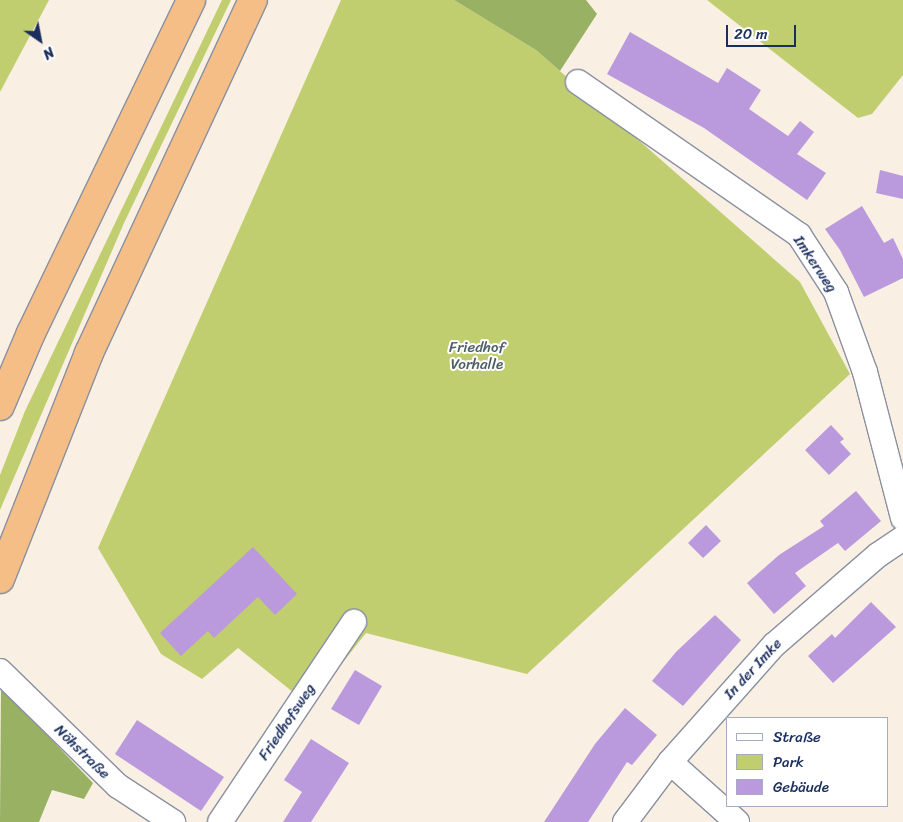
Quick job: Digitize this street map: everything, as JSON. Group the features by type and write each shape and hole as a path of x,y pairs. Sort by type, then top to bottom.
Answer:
{"highway":[{"path":"0,406 31,332 191,0"},
{"path":"0,579 89,353 253,0"}],"street":[{"name":"Imkerweg","path":"578,82 798,236 836,292 865,372 903,518"},
{"name":"In der Imke","path":"625,822 670,762 774,646 878,555 903,538"},
{"name":"Friedhofsweg","path":"220,822 354,622"},
{"name":"Nöhstraße","path":"0,671 118,786 173,822"},
{"path":"670,762 737,822"}],"green space":[{"path":"0,0 49,0 0,92"},
{"path":"222,0 231,0 124,223 0,510 0,475 25,411"},
{"name":"Friedhof Vorhalle","path":"341,0 454,0 536,50 800,282 850,374 527,674 366,633 309,705 238,648 202,679 161,654 98,548"},
{"path":"454,0 586,0 597,14 560,71 536,50"},
{"path":"707,0 903,0 903,75 872,114 858,118"},
{"path":"1,687 93,783 84,799 52,790 39,822 0,822"}],"building":[{"path":"630,32 718,83 727,68 761,90 749,109 788,136 800,121 814,132 797,154 826,173 807,200 704,128 607,74"},
{"path":"880,170 903,176 903,199 876,193"},
{"path":"862,206 884,243 893,238 903,259 903,278 864,297 840,250 825,229"},
{"path":"831,425 844,439 840,442 851,454 829,475 805,450"},
{"path":"856,491 881,521 845,551 838,543 795,573 806,586 774,614 747,583 779,555 824,526 820,521"},
{"path":"706,525 721,541 703,558 688,543"},
{"path":"253,547 297,594 275,615 258,597 214,638 208,631 181,656 160,633"},
{"path":"871,602 896,627 833,683 808,656 832,634 835,638"},
{"path":"715,615 741,640 683,706 652,681 676,652"},
{"path":"355,670 382,686 359,725 331,709"},
{"path":"625,708 657,735 632,765 627,762 588,822 544,822 595,744"},
{"path":"137,720 224,777 201,811 115,754"},
{"path":"311,739 349,763 311,822 283,822 302,792 284,780"}]}
